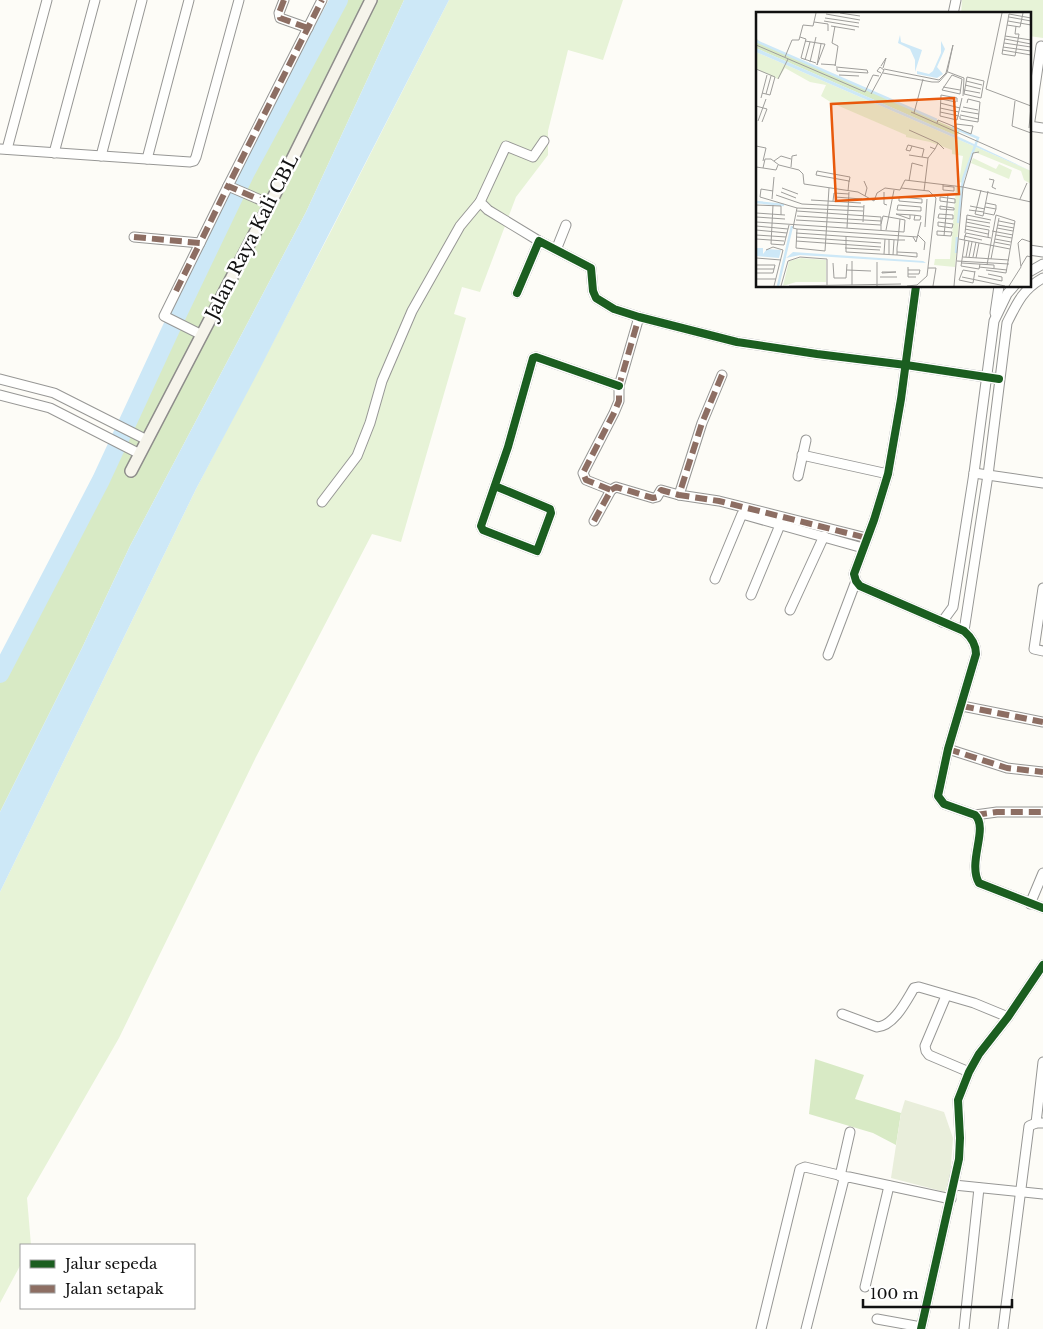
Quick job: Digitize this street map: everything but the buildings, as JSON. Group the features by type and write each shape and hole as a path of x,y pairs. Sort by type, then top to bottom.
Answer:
{"main road":[{"name":"Jalan Raya Kali CBL","path":"131,472 270,204 371,0"}],"street":[{"path":"46,0 3,149 190,162 196,157 239,0"},
{"path":"54,153 95,0"},
{"path":"101,156 142,0"},
{"path":"147,159 189,0"},
{"path":"284,0 278,13 280,18 308,28"},
{"path":"202,335 164,316 230,187 308,28 319,1"},
{"path":"1030,119 1041,46"},
{"path":"1030,126 1043,128"},
{"path":"322,502 357,456 370,423 382,381 412,311 460,226 480,202 506,146 534,158 544,141"},
{"path":"230,187 270,204"},
{"path":"480,202 488,210 591,268 593,291 596,298 614,309 737,342 999,379"},
{"path":"556,250 566,224"},
{"path":"134,237 200,243"},
{"path":"517,294 539,240"},
{"path":"1030,250 1043,252"},
{"path":"1030,271 1043,264"},
{"path":"1030,286 1043,278"},
{"path":"828,655 856,582 854,570 867,538 888,474 906,365 916,288"},
{"path":"942,622 953,607 974,474 999,288"},
{"path":"994,321 1007,294 1012,288"},
{"path":"964,631 988,475 999,379 1008,323 1018,300 1028,288"},
{"path":"611,490 586,480 583,473 614,413 618,401 619,386 639,317"},
{"path":"495,486 550,509 551,513 537,551 482,528 533,358 536,357 619,386"},
{"path":"679,496 702,423 722,375"},
{"path":"0,379 54,393 147,440"},
{"path":"0,395 50,408 140,454"},
{"path":"798,476 806,440"},
{"path":"802,455 888,474"},
{"path":"974,474 1043,483"},
{"path":"594,521 611,490 616,487 654,498 657,497 661,490 679,496 719,501 867,538"},
{"path":"715,579 742,514 863,548"},
{"path":"751,595 780,525"},
{"path":"790,610 824,536"},
{"path":"856,582 860,586 964,631 975,646 976,654 948,749 938,796 944,804 975,815 997,812 1043,812"},
{"path":"1043,588 1034,649 1043,651"},
{"path":"962,706 1043,722"},
{"path":"948,749 1007,768 1043,772"},
{"path":"975,815 980,825 974,863 975,874 979,883 1043,908"},
{"path":"1030,904 1043,873"},
{"path":"877,1319 921,1328 954,1185 960,1138 958,1100 969,1072 979,1054 1008,1017 1043,965"},
{"path":"842,1014 880,1027 891,1021 916,988 919,987 974,1003 1008,1017"},
{"path":"946,996 925,1046 926,1051 929,1055 969,1072"},
{"path":"1003,1329 1029,1126 1040,1123 1043,1062"},
{"path":"806,1329 842,1182 850,1132"},
{"path":"760,1329 800,1169 805,1167 951,1200"},
{"path":"954,1185 1043,1194"},
{"path":"865,1287 889,1186"},
{"path":"964,1329 979,1188"}],"green space":[{"path":"341,0 404,0 306,212 130,546 82,648 0,812 0,676"},
{"path":"449,0 623,0 603,60 568,50 548,131 548,155 516,197 480,292 462,287 454,314 466,318 401,542 372,534 256,757 119,1038 27,1198 31,1244 20,1244 20,1266 0,1303 0,892 196,489"},
{"path":"962,0 1043,0 1043,38 1030,36 1030,12 961,12"},
{"path":"815,1059 864,1075 855,1099 901,1113 896,1145 873,1133 809,1114"},
{"path":"905,1100 944,1112 953,1138 950,1178 945,1192 891,1178 901,1113"}],"water":[{"path":"404,0 449,0 196,489 0,892 0,812 82,648 130,546 306,212"}],"waterway":[{"path":"0,674 101,480 245,174 339,0"}],"marked path":[{"path":"284,0 279,13 280,18 308,28"},
{"path":"270,204 228,186 322,0"},
{"path":"134,237 200,243 228,186"},
{"path":"176,291 200,243"},
{"path":"594,521 611,490 586,480 583,473 619,401 619,386 639,317"},
{"path":"722,375 702,423 679,495 719,501 867,538"},
{"path":"611,490 616,487 653,498 657,497 661,490 679,495"},
{"path":"962,706 1043,722"},
{"path":"948,749 1007,768 1043,772"},
{"path":"975,815 997,812 1043,812"}],"cycle path":[{"path":"517,293 539,241 591,268 593,291 596,298 614,309 639,317 737,342 999,379"},
{"path":"916,288 901,399 888,474 874,520 854,574 860,586 964,631 973,641 976,654 948,749 938,796 944,804 975,815 979,821 980,828 975,865 979,883 1043,908"},
{"path":"495,486 550,509 551,513 537,551 483,530 481,526 508,447 533,358 536,357 619,386"},
{"path":"921,1329 959,1159 958,1100 969,1072 979,1054 1008,1017 1043,965"}]}
